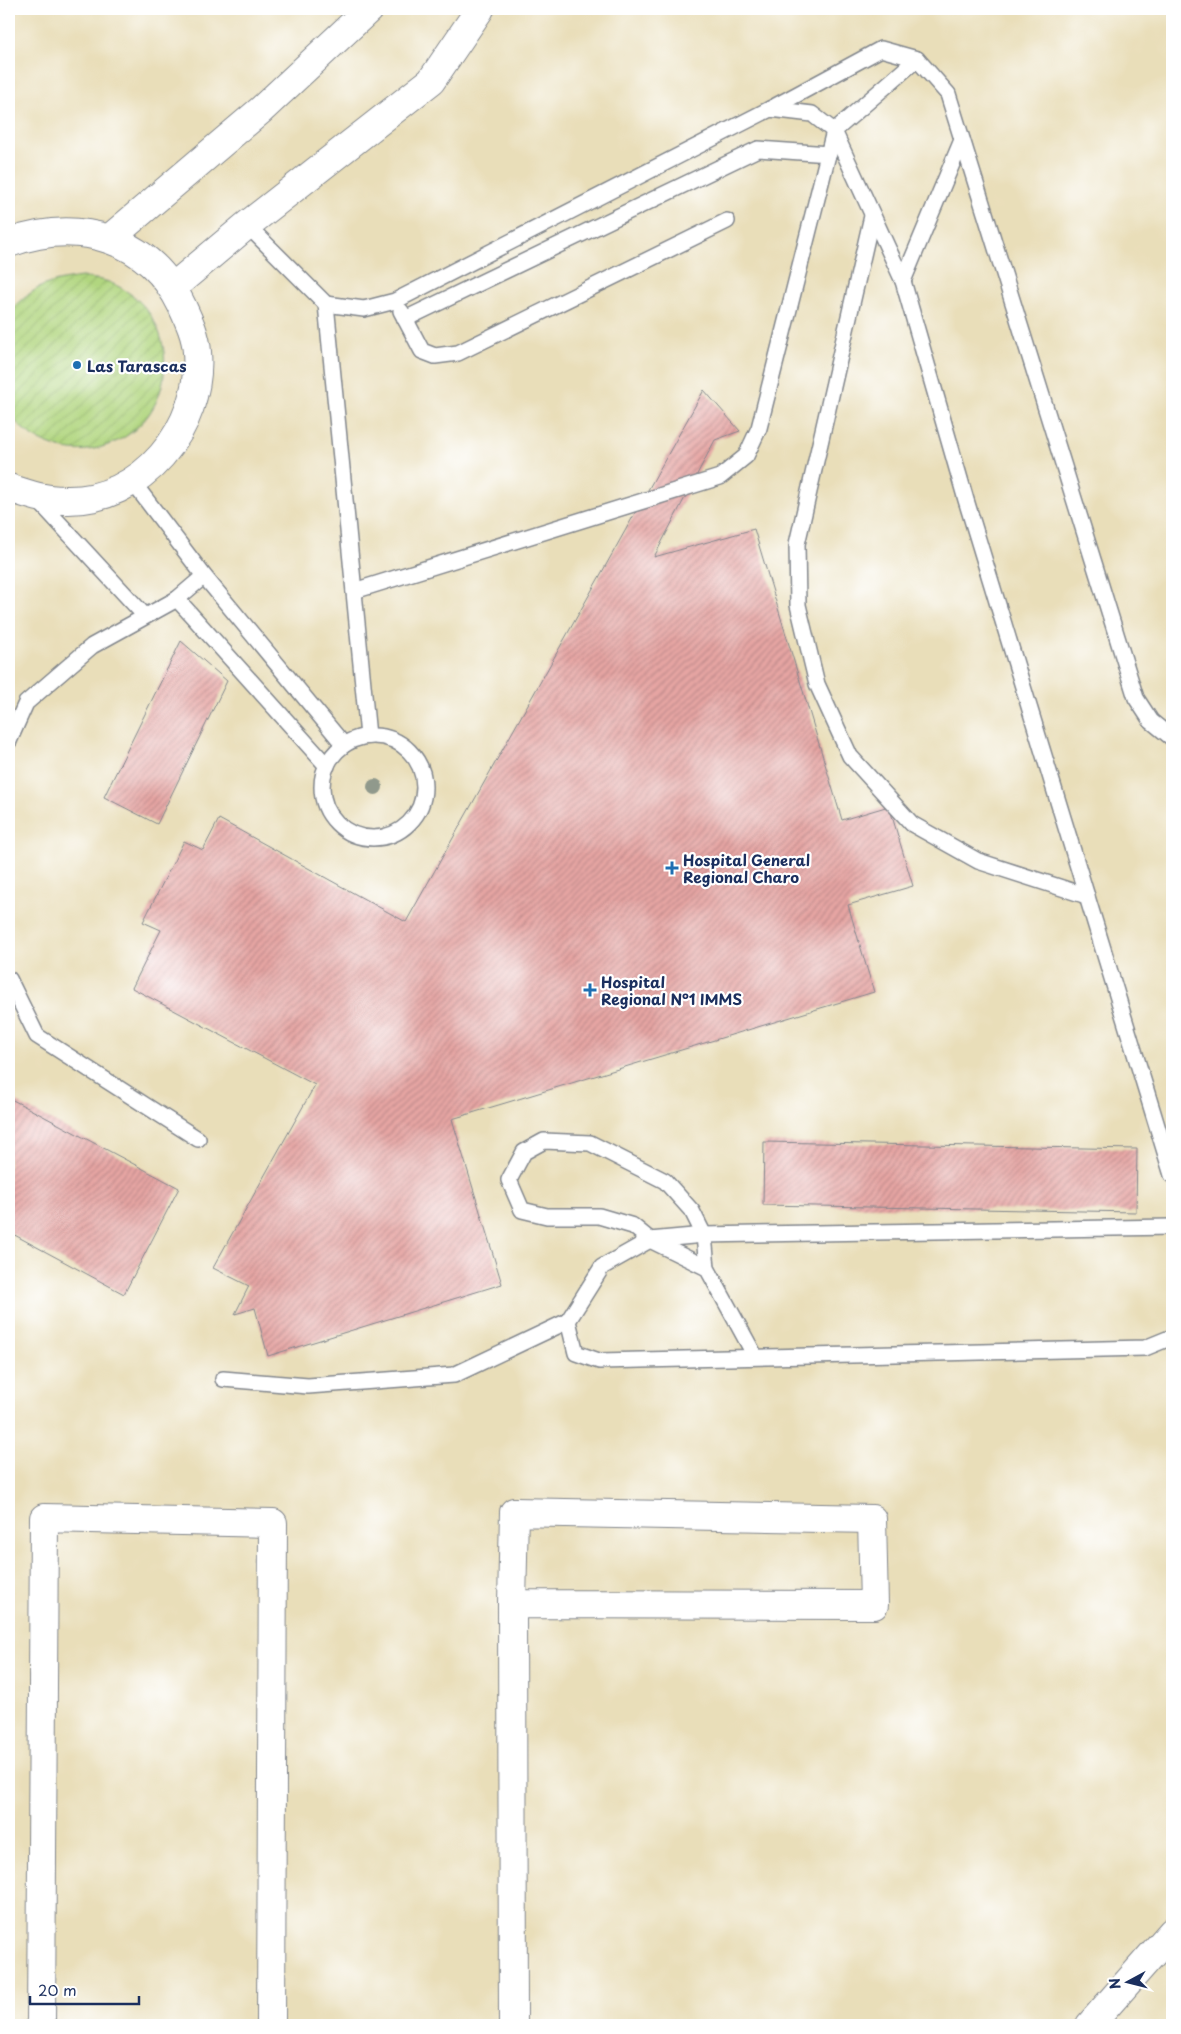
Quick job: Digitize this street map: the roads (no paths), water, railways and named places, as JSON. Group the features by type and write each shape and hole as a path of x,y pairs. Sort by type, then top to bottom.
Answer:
{"street":[{"path":"109,239 260,110 369,9"},
{"path":"173,287 247,225 430,80 480,9"},
{"path":"9,242 31,234 60,231 89,233 109,239 136,252 155,267 173,287 192,327 197,351 197,374 194,396 184,425 167,452 150,468 132,481 111,492 88,498 65,500 35,497 9,488"},
{"path":"512,1604 874,1605 872,1519 514,1512 512,1604 513,2025"},
{"path":"41,2025 44,1518 273,1523 271,2025"},
{"path":"1090,2025 1172,1932"}],"lane":[{"path":"247,225 326,304 364,309 395,300 770,109 881,49 917,59 948,94 1136,698 1151,720 1172,738"},
{"path":"354,591 720,477 746,456 759,428 834,131 917,59"},
{"path":"770,109 812,114 834,131 903,281 966,500 1172,1175"},
{"path":"903,281 962,140"},
{"path":"405,319 758,149 829,154"},
{"path":"872,216 797,544 798,605 817,684 850,756 912,824 978,861 1087,896"},
{"path":"395,300 422,352 435,356 458,353 727,221"},
{"path":"326,304 368,736"},
{"path":"132,481 204,576 344,745"},
{"path":"35,497 145,616"},
{"path":"9,740 26,703 92,646 177,598 204,576"},
{"path":"177,598 327,766"},
{"path":"368,736 385,737 400,744 413,755 421,769 424,785 422,802 415,817 403,829 389,836 372,838 356,835 341,826 330,814 324,798 323,782 327,766 334,754 344,745 355,739 368,736"},
{"path":"9,979 37,1036 198,1139"},
{"path":"707,1268 650,1240 633,1226 599,1216 547,1216 522,1210 509,1180 524,1152 544,1141 590,1143 665,1181 692,1211 704,1235 707,1268 755,1356"},
{"path":"223,1379 308,1386 454,1375 568,1321 602,1267 650,1240 704,1235 1172,1227"},
{"path":"568,1321 576,1353 599,1361 1172,1348"},
{"path":"1145,1348 1172,1337"}],"place":[{"name":"Las Tarascas","path":"77,365"},
{"name":"Hospital General Regional Charo","path":"672,868"},
{"name":"Hospital Regional N°1 IMMS","path":"590,990"}]}
